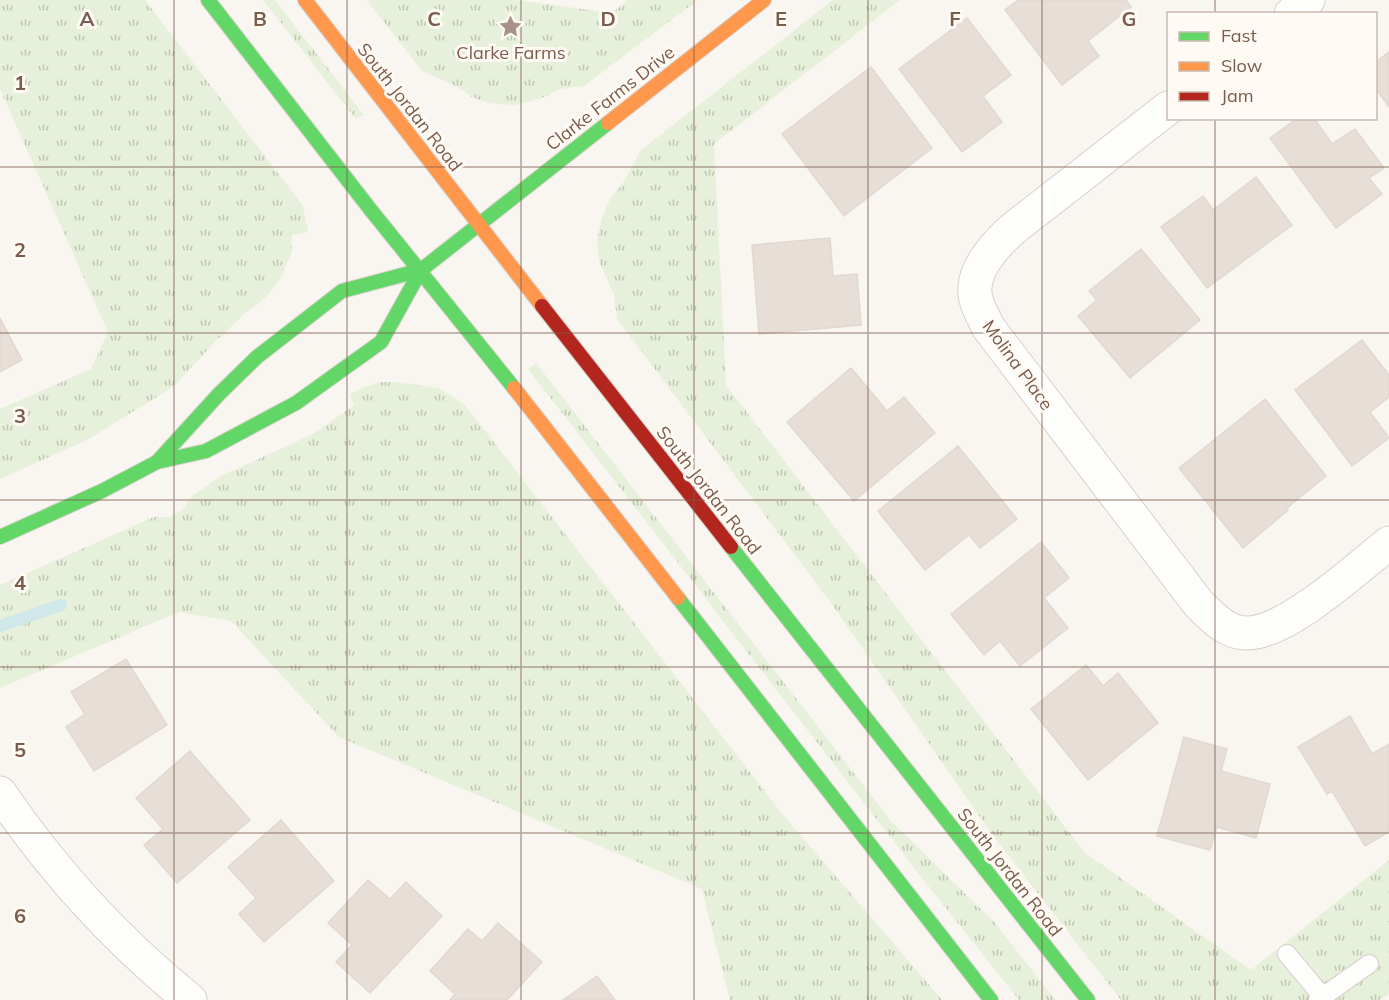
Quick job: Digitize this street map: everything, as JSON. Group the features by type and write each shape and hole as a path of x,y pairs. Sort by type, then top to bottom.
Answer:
{"main road":[{"path":"208,0 991,1000"},
{"name":"South Jordan Road","path":"305,0 478,224 1088,1000"},
{"name":"Clarke Farms Drive","path":"421,270 764,0"},
{"path":"0,537 102,491 157,462 206,451 306,397 381,342 421,270"},
{"path":"157,462 219,394 257,357 342,291 421,270"}],"street":[{"path":"1293,12 1308,0"},
{"name":"Molina Place","path":"1167,109 995,245 982,267 975,287 978,306 988,327 1198,603 1215,620 1228,628 1248,633 1290,619 1389,543"},
{"path":"0,793 20,823 84,901 157,973 190,1000"}],"lane":[{"path":"1287,954 1320,998 1369,964"}],"green space":[{"path":"0,0 145,0 303,206 308,232 292,235 291,254 280,279 266,297 244,314 173,387 87,440 0,479 0,409 91,369 108,332 0,89"},
{"path":"263,0 275,0 364,115 356,119"},
{"path":"367,0 516,0 612,13 628,0 698,0 584,86 560,89 540,99 514,105 488,103 422,71"},
{"path":"833,0 900,0 714,144 726,385 1085,853 1251,970 1389,860 1389,993 1381,1000 1121,1000 994,837 831,603 617,319 614,294 599,261 597,240 602,218 610,199 623,183 641,150"},
{"path":"536,363 891,821 996,924 1055,1000 1019,1000 528,369"},
{"path":"382,382 439,388 465,405 784,816 942,1000 730,1000 702,889 339,737 231,621 179,612 0,688 0,585 154,517 169,517 182,510 192,496 221,476 315,433 354,405 350,394"}],"building":[{"path":"1018,0 1126,0 1131,7 1088,41 1099,56 1062,85 1005,10"},
{"path":"967,18 1011,75 983,96 1002,122 962,152 899,69"},
{"path":"1389,52 1389,107 1377,90 1377,61"},
{"path":"871,67 932,148 844,216 782,134"},
{"path":"1295,120 1315,120 1332,144 1355,129 1384,168 1369,178 1382,194 1336,228 1270,138"},
{"path":"1256,177 1292,225 1207,288 1161,227 1203,196 1213,210"},
{"path":"830,238 833,276 857,274 861,325 759,334 752,245"},
{"path":"1141,249 1200,320 1130,378 1078,316 1097,300 1089,291"},
{"path":"0,318 22,360 0,372"},
{"path":"1362,340 1389,375 1389,397 1370,412 1389,438 1352,466 1295,390"},
{"path":"851,368 887,411 904,397 935,433 854,501 787,422"},
{"path":"1265,399 1326,476 1243,548 1179,468"},
{"path":"958,446 1017,519 980,548 969,535 925,570 878,511"},
{"path":"1041,542 1069,578 1044,598 1068,628 1020,666 1000,641 984,655 951,614"},
{"path":"126,659 167,725 94,771 66,727 85,714 71,692"},
{"path":"1086,665 1103,686 1118,673 1158,723 1088,780 1031,709"},
{"path":"1350,716 1372,754 1389,744 1389,832 1365,846 1332,791 1327,794 1298,747"},
{"path":"1184,737 1227,749 1221,771 1270,784 1256,838 1217,827 1210,850 1157,836"},
{"path":"190,751 250,820 177,883 144,845 163,829 136,798"},
{"path":"281,820 334,881 264,942 239,914 256,898 228,867"},
{"path":"368,880 390,899 406,882 442,916 370,993 336,962 352,945 328,923"},
{"path":"498,923 542,962 507,1000 450,1000 455,994 430,971 468,929 482,941"},
{"path":"597,976 615,1000 563,1000"}],"waterway":[{"path":"0,626 61,605"}],"traffic: fast":[{"path":"208,0 370,209 514,388"},
{"path":"0,537 102,491 157,462 206,451 296,403 381,342 421,270 608,123"},
{"path":"157,462 219,394 257,357 342,291 421,270"},
{"path":"731,547 1088,1000"},
{"path":"678,598 991,1000"}],"traffic: slow":[{"path":"305,0 542,306"},
{"path":"608,123 764,0"},
{"path":"514,388 678,598"}],"traffic: jam":[{"path":"542,306 731,547"}],"place":[{"name":"Clarke Farms","path":"511,26"}]}
